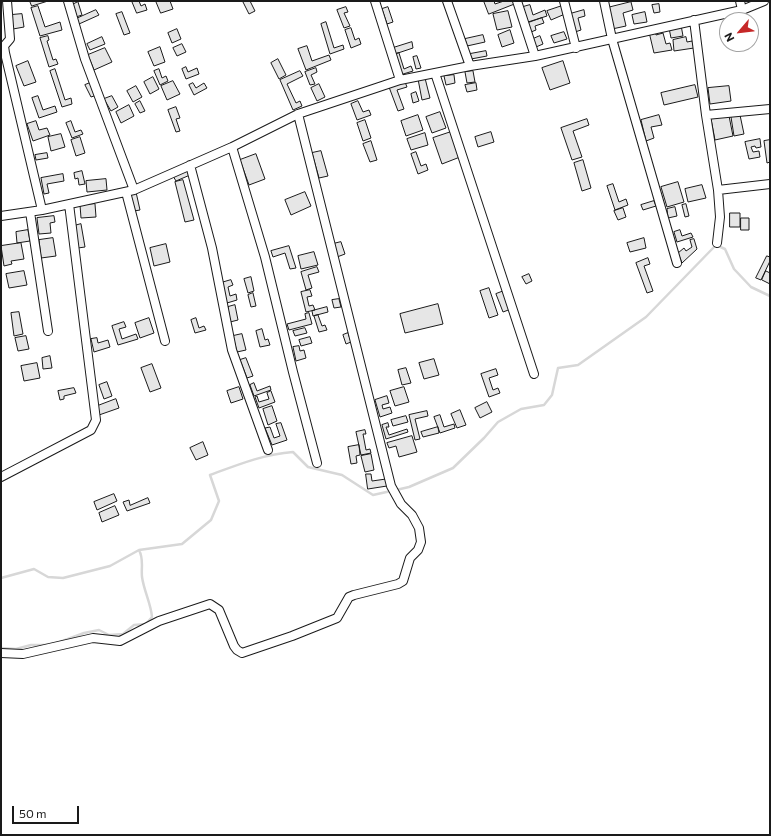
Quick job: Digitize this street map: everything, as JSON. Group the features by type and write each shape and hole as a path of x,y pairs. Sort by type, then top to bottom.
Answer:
{"street":[{"path":"7,1 10,39 4,46 5,53 42,210"},
{"path":"68,1 85,59 130,191 165,341"},
{"path":"375,1 400,80"},
{"path":"448,1 470,66"},
{"path":"517,1 535,56"},
{"path":"564,1 576,48"},
{"path":"604,1 612,39 677,263"},
{"path":"740,1 742,10"},
{"path":"1,216 42,210 130,191 232,147 298,114 400,80 470,66 576,48 742,10 764,1"},
{"path":"694,20 706,115 718,190 720,216 717,243"},
{"path":"435,73 534,374"},
{"path":"706,115 770,109"},
{"path":"1,653 23,654 93,638 120,641 159,621 210,604 219,610 234,646 242,653 292,636 337,618 349,597 398,584 403,581 410,558 418,550 421,542 419,528 412,515 401,504 391,486 298,114"},
{"path":"232,147 266,257 293,372 317,463"},
{"path":"190,165 212,248 232,350 268,450"},
{"path":"718,190 770,184"},
{"path":"1,477 91,430 96,420 69,204"},
{"path":"30,212 48,331"}],"building":[{"path":"30,1 48,1 32,6"},
{"path":"132,1 139,1 141,6 145,4 147,10 137,13"},
{"path":"156,1 170,1 173,9 161,13"},
{"path":"250,1 255,11 249,14 243,2"},
{"path":"484,1 494,1 495,4 504,1 516,1 517,3 489,14"},
{"path":"78,2 82,15 76,17 72,5"},
{"path":"631,2 633,10 623,13 626,26 612,29 607,8"},
{"path":"659,4 660,12 654,13 652,5"},
{"path":"530,5 533,15 545,10 547,16 528,22 523,7"},
{"path":"38,6 45,27 60,22 62,30 40,36 31,8"},
{"path":"562,6 565,14 551,20 547,11"},
{"path":"346,7 348,12 344,13 350,26 344,28 337,10"},
{"path":"388,7 393,22 387,24 382,9"},
{"path":"96,10 99,15 79,24 76,19"},
{"path":"584,10 585,16 578,18 581,30 575,32 570,14"},
{"path":"508,11 512,27 497,30 493,14"},
{"path":"122,12 130,33 124,35 116,14"},
{"path":"645,12 647,22 634,24 632,15"},
{"path":"22,14 24,27 13,29 11,15"},
{"path":"542,18 544,23 535,26 536,30 531,32 528,23"},
{"path":"326,22 334,48 343,45 344,49 330,54 321,24"},
{"path":"681,25 683,36 671,38 669,28"},
{"path":"351,28 355,40 359,38 361,44 351,48 345,30"},
{"path":"177,29 181,39 172,43 168,33"},
{"path":"510,30 514,43 502,47 498,35"},
{"path":"655,31 656,35 663,33 666,44 670,43 672,50 654,53 649,32"},
{"path":"564,32 567,39 554,43 551,36"},
{"path":"483,35 485,42 467,46 465,39"},
{"path":"48,36 49,40 47,41 53,60 56,59 58,64 49,67 40,38"},
{"path":"540,36 543,44 536,47 533,39"},
{"path":"102,37 105,44 90,50 87,44"},
{"path":"686,37 687,42 692,41 694,48 674,51 673,40"},
{"path":"412,42 413,48 395,54 393,48"},
{"path":"182,44 186,52 177,56 173,48"},
{"path":"307,46 312,61 329,55 331,60 306,70 298,49"},
{"path":"160,47 165,62 154,66 148,52"},
{"path":"105,48 112,62 94,70 88,55"},
{"path":"486,51 487,56 471,59 470,54"},
{"path":"399,53 404,69 411,66 413,71 400,75 395,54"},
{"path":"417,56 421,68 416,69 413,57"},
{"path":"278,59 286,75 279,79 271,63"},
{"path":"28,61 36,82 24,86 16,66"},
{"path":"563,61 570,83 550,90 542,68"},
{"path":"186,67 188,72 197,68 199,74 186,79 182,69"},
{"path":"316,68 317,72 311,75 315,84 310,85 305,72"},
{"path":"55,69 65,100 71,98 72,104 62,107 50,71"},
{"path":"159,69 162,78 166,76 168,81 160,85 154,71"},
{"path":"300,71 303,76 287,84 296,103 300,101 302,106 293,110 280,80"},
{"path":"473,71 475,82 467,83 465,72"},
{"path":"454,75 455,83 446,85 444,76"},
{"path":"153,77 159,89 150,94 144,82"},
{"path":"425,78 430,98 422,100 418,79"},
{"path":"173,81 180,94 167,100 161,86"},
{"path":"405,82 407,87 397,90 404,109 398,111 389,87"},
{"path":"90,83 97,95 91,97 85,85"},
{"path":"193,83 196,88 204,83 207,88 194,95 189,85"},
{"path":"476,83 477,90 467,92 465,85"},
{"path":"319,84 325,97 317,101 311,88"},
{"path":"695,85 698,97 664,105 661,93"},
{"path":"136,86 142,97 133,102 127,91"},
{"path":"729,86 731,101 710,104 708,88"},
{"path":"416,92 419,101 413,103 411,94"},
{"path":"38,96 43,110 55,106 57,112 39,118 32,98"},
{"path":"112,96 118,107 111,111 104,99"},
{"path":"140,101 145,111 140,113 135,104"},
{"path":"358,101 363,112 369,110 371,115 357,120 351,104"},
{"path":"129,105 134,116 121,123 116,112"},
{"path":"176,107 180,118 176,119 180,131 176,132 168,110"},
{"path":"440,112 446,128 432,133 426,117"},
{"path":"418,115 423,130 406,136 401,121"},
{"path":"659,115 662,125 651,127 654,138 646,141 641,120"},
{"path":"740,115 744,134 734,136 731,117"},
{"path":"729,116 733,136 715,140 711,119"},
{"path":"587,119 589,125 573,131 582,157 572,160 561,128"},
{"path":"365,120 371,138 363,141 357,123"},
{"path":"36,121 39,130 47,128 50,135 33,141 27,124"},
{"path":"71,121 75,132 81,130 83,134 72,138 66,123"},
{"path":"451,132 460,157 442,164 433,138"},
{"path":"491,132 494,142 478,147 475,137"},
{"path":"425,133 428,145 411,150 407,139"},
{"path":"61,134 65,147 51,151 48,137"},
{"path":"80,137 85,153 76,156 71,140"},
{"path":"760,139 761,147 751,147 753,152 759,151 760,157 749,159 745,142"},
{"path":"770,140 770,162 767,163 764,141"},
{"path":"371,141 377,160 370,162 363,144"},
{"path":"321,151 328,176 319,178 312,153"},
{"path":"416,152 421,166 426,164 428,170 418,174 411,154"},
{"path":"47,153 48,158 36,160 35,155"},
{"path":"256,154 265,179 249,185 240,160"},
{"path":"583,160 591,188 582,191 574,163"},
{"path":"186,168 190,175 176,181 173,176"},
{"path":"82,171 85,184 79,185 78,178 75,179 74,173"},
{"path":"63,174 64,181 47,184 49,193 44,194 41,178"},
{"path":"106,179 107,190 87,192 86,181"},
{"path":"183,180 194,220 185,222 175,182"},
{"path":"678,182 684,202 667,207 661,187"},
{"path":"613,184 619,202 626,199 628,205 615,210 607,186"},
{"path":"702,185 706,198 688,202 685,189"},
{"path":"136,192 140,210 134,211 130,194"},
{"path":"305,192 311,206 291,215 285,200"},
{"path":"654,201 656,206 643,210 641,205"},
{"path":"95,204 96,217 81,218 80,205"},
{"path":"686,204 689,216 685,217 682,205"},
{"path":"675,207 677,216 668,218 667,209"},
{"path":"623,208 626,217 618,220 614,211"},
{"path":"730,213 740,213 740,227 730,227"},
{"path":"54,216 55,222 50,223 51,233 39,234 37,218"},
{"path":"741,218 749,218 749,230 741,230"},
{"path":"81,224 85,247 78,248 74,226"},
{"path":"28,230 30,241 17,243 16,232"},
{"path":"680,230 682,236 691,233 693,237 677,242 674,232"},
{"path":"53,238 56,256 41,258 39,240"},
{"path":"644,238 646,248 630,252 627,243"},
{"path":"694,239 697,249 682,263 678,253 684,248 686,251 692,247 690,240"},
{"path":"341,242 345,254 337,257 333,244"},
{"path":"21,243 24,259 11,261 12,264 4,266 1,246"},
{"path":"166,244 170,262 154,266 150,248"},
{"path":"289,246 296,268 290,269 285,253 273,257 271,251"},
{"path":"314,252 318,265 301,269 298,256"},
{"path":"767,256 770,257 770,261 761,280 756,278"},
{"path":"648,258 650,264 644,266 653,291 647,293 636,263"},
{"path":"317,267 319,272 308,275 312,288 306,290 301,272"},
{"path":"24,271 27,285 9,288 6,274"},
{"path":"766,271 770,273 770,284 762,280"},
{"path":"529,274 532,281 526,284 522,277"},
{"path":"251,277 254,291 248,293 244,279"},
{"path":"231,280 233,285 228,287 230,296 236,294 237,300 227,303 221,283"},
{"path":"489,288 498,315 489,318 480,291"},
{"path":"310,290 312,296 307,297 309,306 313,305 315,310 306,312 301,292"},
{"path":"504,291 511,309 503,312 496,294"},
{"path":"253,293 256,306 251,307 248,295"},
{"path":"339,299 341,307 334,308 332,300"},
{"path":"438,304 443,324 405,333 400,314"},
{"path":"235,305 238,320 230,322 228,307"},
{"path":"327,307 328,312 313,316 312,311"},
{"path":"19,312 23,334 14,336 11,313"},
{"path":"309,313 312,324 289,330 287,324 306,319 305,314"},
{"path":"318,315 322,326 325,325 327,330 319,332 314,316"},
{"path":"149,318 154,333 140,338 135,323"},
{"path":"196,318 199,328 204,326 206,330 195,333 191,320"},
{"path":"124,322 126,327 119,329 122,339 136,334 138,339 118,345 112,326"},
{"path":"305,328 307,333 295,336 293,331"},
{"path":"262,329 265,340 268,339 270,345 260,347 256,331"},
{"path":"348,333 351,342 346,344 343,335"},
{"path":"242,334 246,350 237,352 233,336"},
{"path":"26,336 29,349 18,351 15,338"},
{"path":"310,337 312,343 301,346 299,340"},
{"path":"97,338 98,343 108,340 110,347 94,352 91,339"},
{"path":"299,346 300,351 304,350 306,358 296,361 293,347"},
{"path":"50,356 52,368 43,369 42,358"},
{"path":"246,358 253,376 247,378 240,360"},
{"path":"434,359 439,375 424,379 419,363"},
{"path":"37,363 40,378 24,381 21,366"},
{"path":"152,364 161,388 150,392 141,368"},
{"path":"406,368 411,383 402,385 398,370"},
{"path":"496,369 498,375 489,378 493,390 498,388 500,393 489,397 481,374"},
{"path":"107,382 112,396 104,399 99,385"},
{"path":"254,383 257,391 270,386 271,390 254,396 250,385"},
{"path":"239,387 243,399 231,403 227,391"},
{"path":"404,387 409,402 395,406 390,391"},
{"path":"74,388 76,393 64,396 64,399 60,400 58,391"},
{"path":"271,391 275,402 259,408 255,397 257,396 259,402 269,399 267,393"},
{"path":"387,396 389,403 382,405 383,409 390,407 392,413 380,417 375,400"},
{"path":"116,399 119,408 99,415 95,407"},
{"path":"487,402 492,412 480,418 475,408"},
{"path":"272,406 277,421 268,425 263,409"},
{"path":"460,410 466,425 457,428 451,414"},
{"path":"427,411 428,416 415,419 420,439 415,440 409,415"},
{"path":"440,415 444,427 454,424 455,428 440,433 434,417"},
{"path":"406,416 408,422 393,426 391,420"},
{"path":"281,423 287,440 272,445 265,428 270,427 274,438 280,436 276,424"},
{"path":"388,423 389,427 386,427 389,435 407,429 408,432 386,439 382,425"},
{"path":"438,427 439,433 423,437 421,432"},
{"path":"365,430 366,434 363,434 366,450 370,449 371,453 361,455 356,432"},
{"path":"412,436 417,452 399,457 396,446 389,448 387,443"},
{"path":"203,442 208,455 196,460 190,448"},
{"path":"359,445 360,455 356,456 357,463 351,464 348,447"},
{"path":"371,454 374,470 365,472 361,456"},
{"path":"366,474 371,474 372,481 386,479 387,486 368,489"},
{"path":"114,494 117,501 97,510 94,502"},
{"path":"148,498 150,503 127,511 123,502 129,500 130,505"},
{"path":"115,506 119,515 102,522 99,513"}],"waterway":[{"path":"396,490 409,487 453,468 498,422 521,409 544,405 552,395 558,368 578,365 646,317 716,245 725,249 734,269 751,287 770,296"},
{"path":"1,578 34,569 48,577 63,578 110,566 139,550 182,544 211,520 219,501 210,475 251,460 272,455 293,452 308,467 342,475 373,495 391,491"},
{"path":"57,643 84,633 99,630 109,635 123,634 134,625 146,624 152,617 143,582 142,560 139,550"},
{"path":"1,648 16,649 31,645 48,645"}]}
